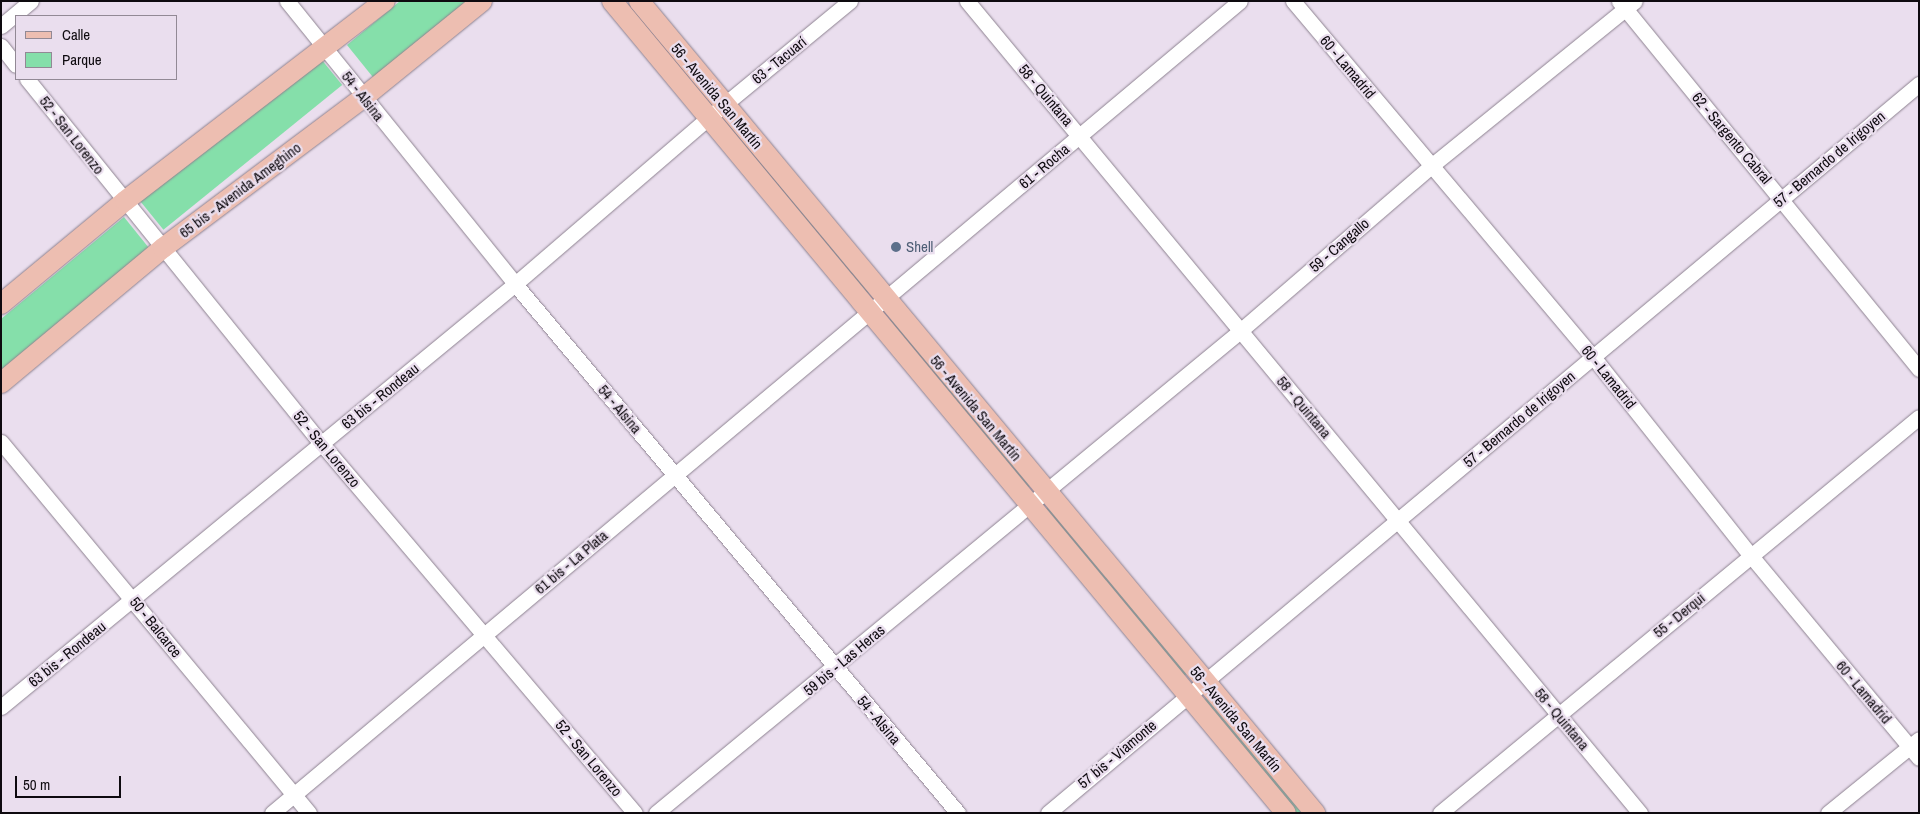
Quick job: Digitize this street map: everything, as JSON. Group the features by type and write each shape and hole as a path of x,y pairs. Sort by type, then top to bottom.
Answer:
{"main road":[{"path":"1,304 125,202 385,1"},
{"name":"65 bis - Avenida Ameghino","path":"1,383 163,248 364,97 482,1"},
{"name":"56 - Avenida San Martín","path":"612,1 708,118 1045,491 1315,813"},
{"name":"56 - Avenida San Martín","path":"639,1 724,105 1030,504 1286,813"}],"street":[{"path":"1,26 31,1"},
{"name":"54 - Alsina","path":"287,1 516,284 958,813"},
{"name":"63 - Tacuarí","path":"708,118 850,1"},
{"name":"58 - Quintana","path":"967,1 1640,813"},
{"name":"61 - Rocha","path":"879,306 1240,1"},
{"name":"60 - Lamadrid","path":"1293,1 1594,358 1752,556 1916,748"},
{"name":"59 - Cangallo","path":"1045,491 1240,331 1431,166 1627,4"},
{"name":"62 - Sargento Cabral","path":"1627,4 1919,369"},
{"path":"1,46 15,64"},
{"name":"52 - San Lorenzo","path":"28,80 321,444 635,813"},
{"name":"57 - Bernardo de Irigoyen","path":"1187,695 1594,358 1919,84"},
{"name":"63 bis - Rondeau","path":"1,708 516,284 708,118"},
{"name":"61 bis - La Plata","path":"272,813 879,306"},
{"name":"55 - Derqui","path":"1440,813 1919,417"},
{"name":"50 - Balcarce","path":"1,442 134,600 308,813"},
{"name":"59 bis - Las Heras","path":"656,813 836,668 1045,491"},
{"name":"57 bis - Viamonte","path":"1048,813 1187,695"},
{"path":"1828,813 1916,748"}],"green space":[{"path":"400,1 472,1 376,81 347,45"},
{"path":"317,54 342,85 163,230 138,199"},
{"path":"730,126 871,291 866,295 726,129"},
{"path":"124,217 149,248 1,371 1,319"},
{"path":"893,317 1030,486 1025,489 888,321"},
{"path":"1048,507 1187,673 1183,677 1043,511"},
{"path":"1206,698 1302,813 1295,813 1201,702"}],"place":[{"name":"Shell","path":"896,247"}]}
